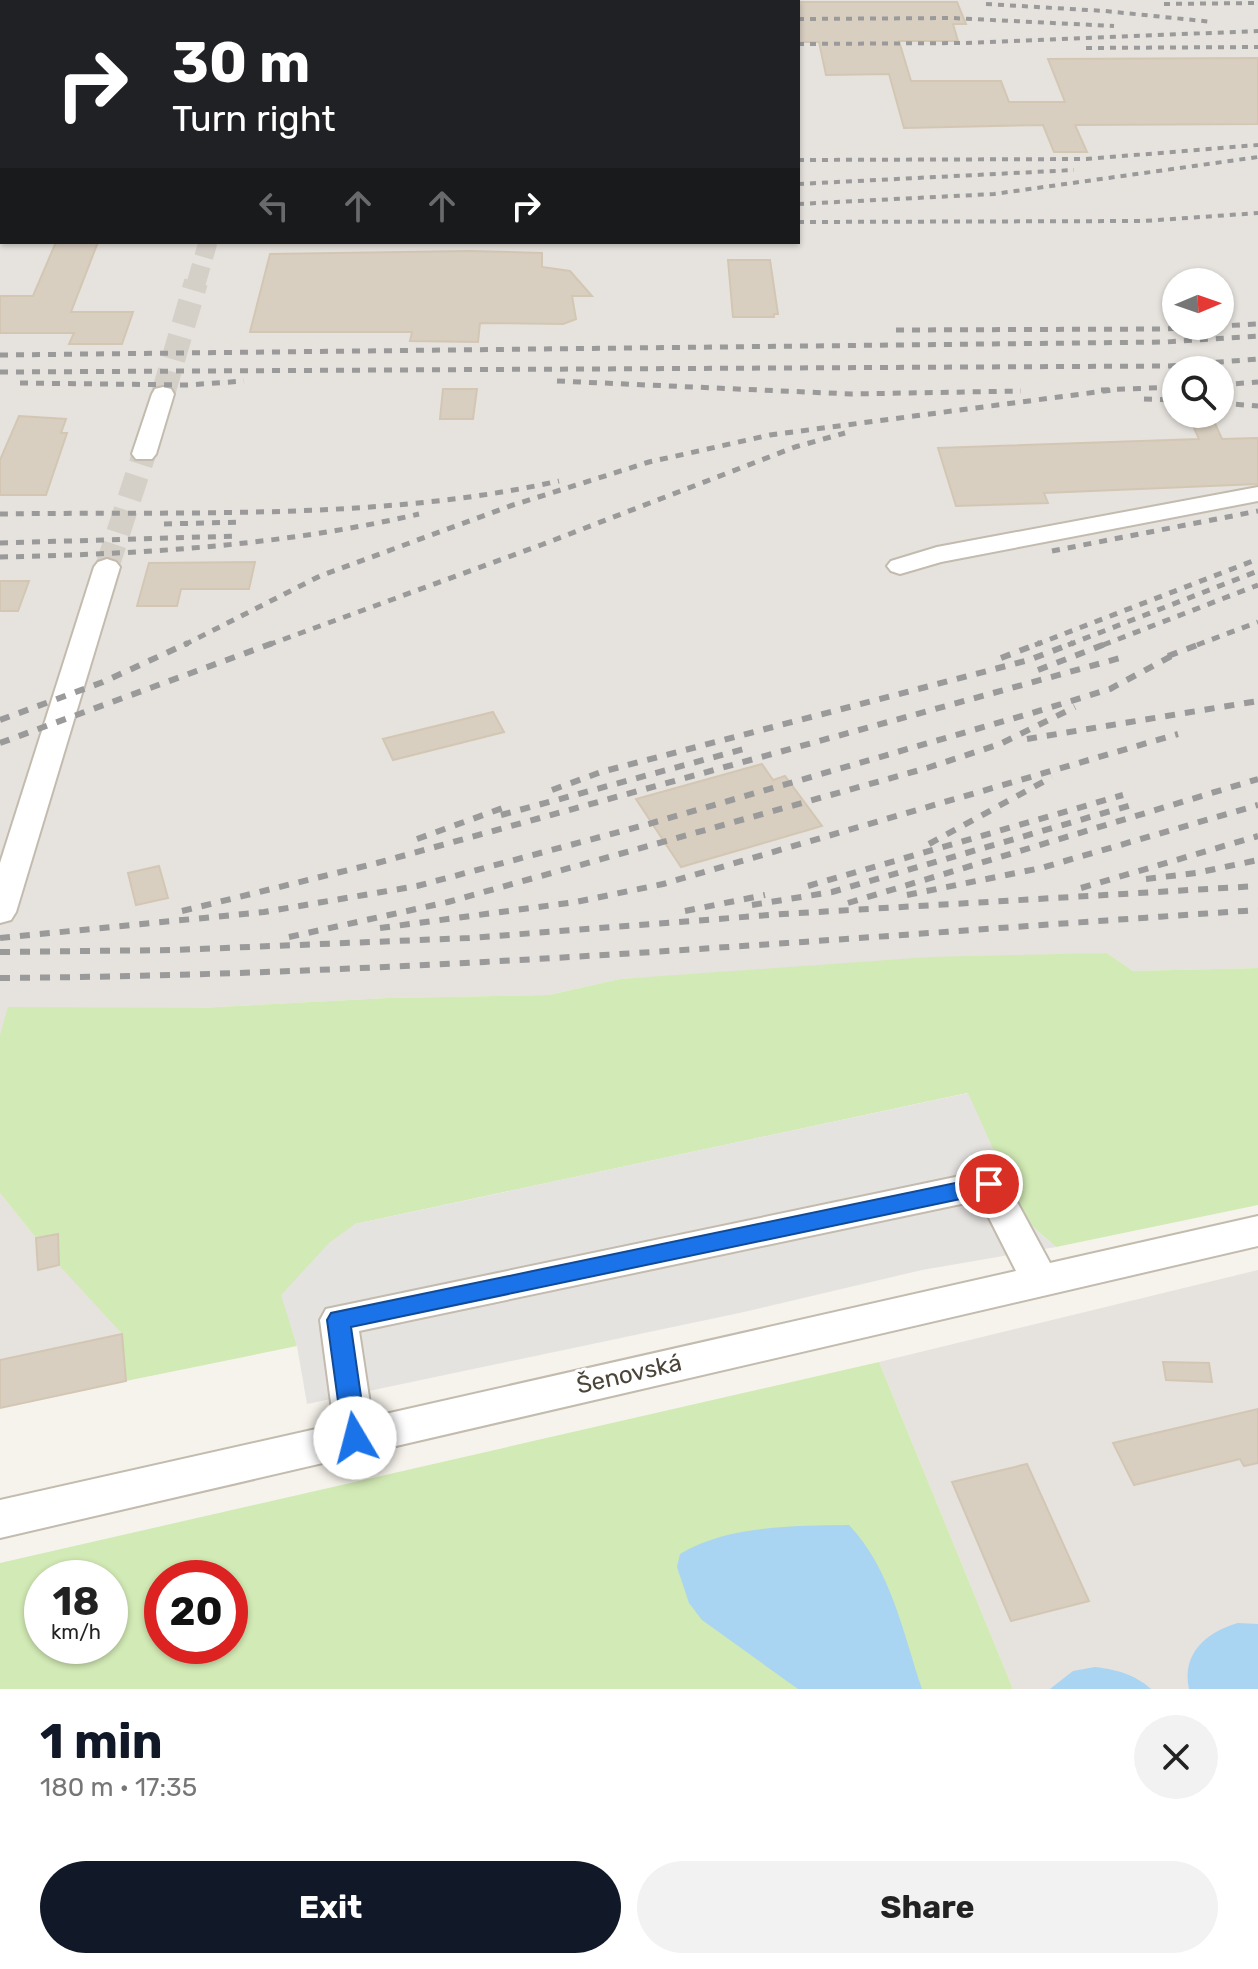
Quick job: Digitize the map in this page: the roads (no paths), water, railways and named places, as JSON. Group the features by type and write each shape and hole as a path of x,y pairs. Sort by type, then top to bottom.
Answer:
{"street":[{"path":"144,454 163,394"},
{"path":"900,566 937,555 1258,494"},
{"path":"0,912 107,567"},
{"path":"355,1438 339,1320 989,1184 1039,1279"},
{"name":"Šenovská","path":"0,1519 1258,1231"}],"water":[{"path":"849,1525 886,1581 922,1689 798,1689 702,1620 689,1603 677,1567 680,1554 699,1544 762,1529"},
{"path":"1238,1623 1258,1624 1258,1689 1189,1689 1189,1665 1199,1646 1216,1632"},
{"path":"1095,1667 1125,1674 1151,1689 1050,1689 1073,1671"}],"tunnel":[{"path":"196,284 207,244"},
{"path":"163,394 196,282"},
{"path":"107,567 144,454"}],"railway":[{"path":"1164,4 1258,3"},
{"path":"986,4 1105,11 1213,22"},
{"path":"800,19 952,18 1114,26"},
{"path":"800,44 964,43 1258,31"},
{"path":"1086,48 1258,47"},
{"path":"800,160 1086,159 1258,145"},
{"path":"800,204 994,194 1258,157"},
{"path":"800,184 1074,170"},
{"path":"800,222 1144,221 1258,213"},
{"path":"896,330 1163,329 1258,324"},
{"path":"0,355 1166,342 1258,336"},
{"path":"0,372 1169,366 1258,359"},
{"path":"20,383 188,385 244,381"},
{"path":"557,381 851,394 1021,391"},
{"path":"1234,384 1258,382"},
{"path":"1101,390 1162,388"},
{"path":"187,643 320,576 510,506 649,462 770,435 1112,390"},
{"path":"1144,399 1162,400"},
{"path":"1234,404 1258,406"},
{"path":"268,645 541,545 795,447 845,433"},
{"path":"0,514 211,513 352,508 422,503 559,481"},
{"path":"1052,551 1258,511"},
{"path":"0,557 106,554 263,541 419,514"},
{"path":"164,524 244,522"},
{"path":"0,543 238,536"},
{"path":"1035,645 1258,559"},
{"path":"1068,645 1258,571"},
{"path":"1103,645 1258,585"},
{"path":"1197,645 1258,622"},
{"path":"0,720 103,682 187,643"},
{"path":"0,743 273,643"},
{"path":"1001,658 1040,643"},
{"path":"552,790 601,772 1029,660 1073,643"},
{"path":"1038,670 1108,643"},
{"path":"1168,656 1203,643"},
{"path":"0,938 264,912 417,886 645,825 1032,713 1110,689 1177,653"},
{"path":"182,911 377,863 1120,658"},
{"path":"1027,739 1258,701"},
{"path":"289,937 448,902 927,768 1000,744 1075,707"},
{"path":"380,928 576,902 663,884 1178,734"},
{"path":"501,815 744,749"},
{"path":"929,844 1052,777"},
{"path":"848,903 1258,779"},
{"path":"808,886 1123,795"},
{"path":"752,905 832,892 1135,804"},
{"path":"417,839 511,805"},
{"path":"907,895 1041,868 1258,805"},
{"path":"1081,888 1258,836"},
{"path":"1146,879 1196,873 1258,860"},
{"path":"0,952 174,950 469,938 783,914 1258,886"},
{"path":"685,911 765,895"},
{"path":"0,978 473,963 1258,910"}]}
